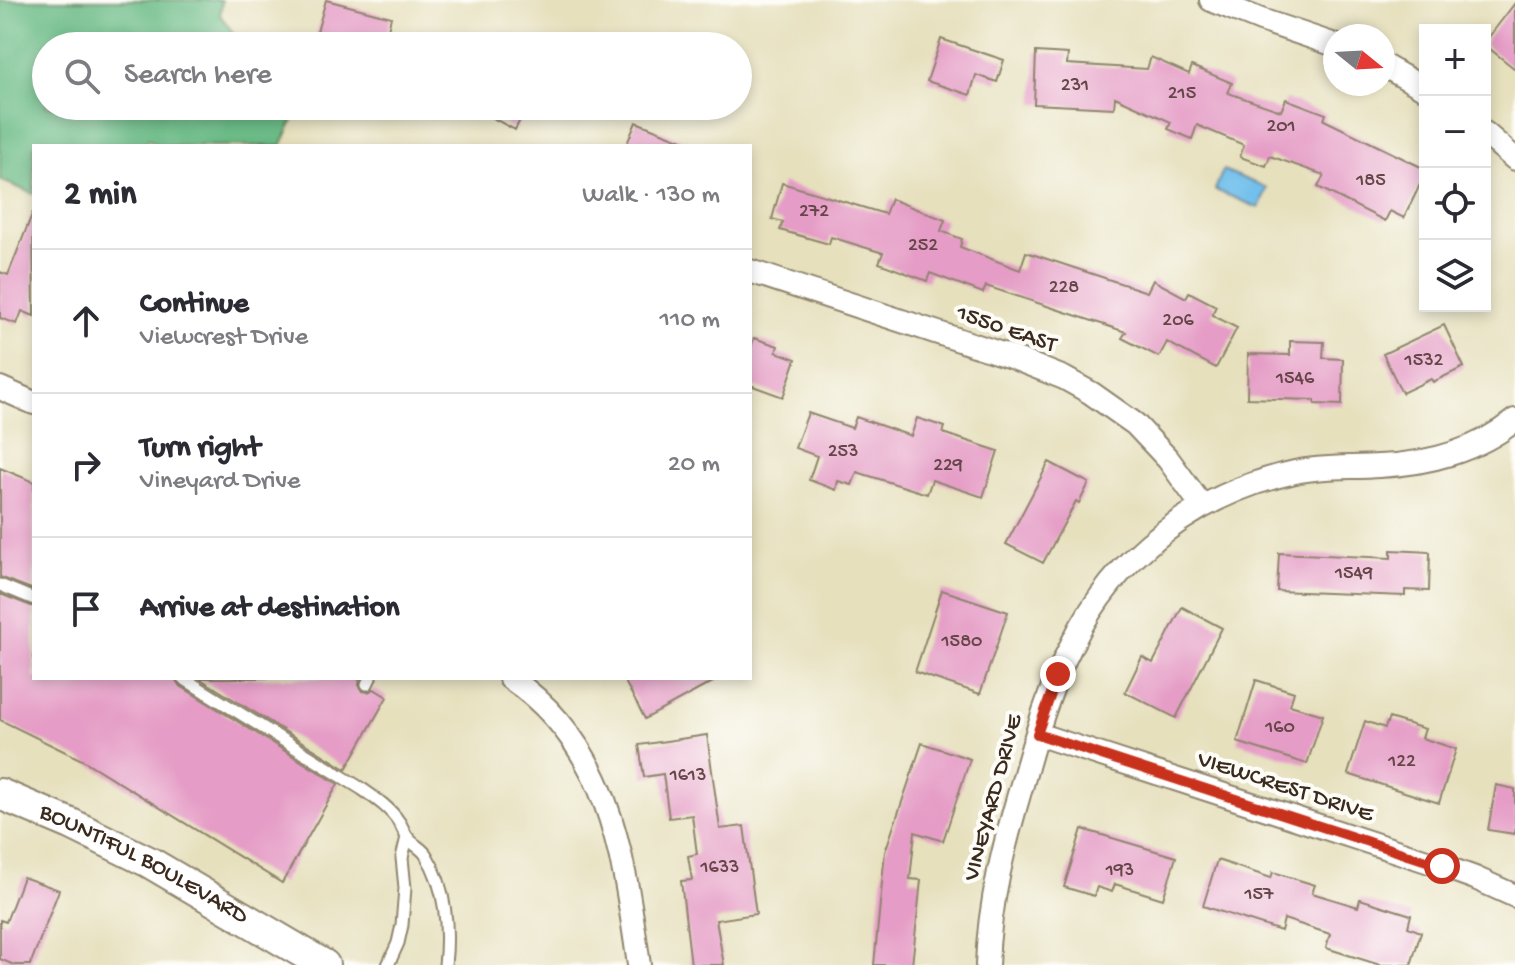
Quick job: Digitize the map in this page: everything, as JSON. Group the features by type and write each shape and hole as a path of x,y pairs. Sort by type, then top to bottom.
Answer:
{"main road":[{"name":"BOUNTIFUL BOULEVARD","path":"0,794 149,862 324,965"}],"street":[{"path":"1211,0 1323,41"},
{"path":"1395,72 1419,86"},
{"path":"1491,138 1515,159"},
{"name":"1550 EAST","path":"752,272 1011,357 1064,378 1135,424 1168,459 1202,506"},
{"path":"0,388 32,402"},
{"name":"VINEYARD DRIVE","path":"987,965 989,929 1005,839 1037,734 1072,642 1087,615 1127,564 1175,523 1236,490 1295,472 1396,465 1443,457 1489,437 1515,420"},
{"path":"512,680 562,725 580,750 603,793 620,851 639,965"},
{"name":"VIEWCREST DRIVE","path":"1037,734 1442,866 1515,896"}],"lane":[{"path":"0,585 32,598"},
{"path":"186,680 376,799 400,822 407,837 425,854 441,895 446,914 445,965"},
{"path":"388,965 402,925 405,888 402,858 407,837"}],"green space":[{"path":"0,0 222,0 220,15 233,32 32,32 32,120 293,120 282,144 156,144 148,139 144,144 32,144 32,193 0,180"}],"water":[{"path":"1223,170 1267,188 1259,208 1215,190"}],"building":[{"path":"326,0 391,17 387,32 317,32"},
{"path":"1515,3 1515,69 1491,50 1491,34"},
{"path":"941,39 1004,60 997,82 976,75 970,95 927,81"},
{"path":"1036,52 1068,54 1067,64 1147,69 1151,57 1189,74 1192,66 1232,83 1228,93 1281,111 1286,99 1326,114 1324,120 1419,166 1419,187 1404,218 1390,211 1385,221 1318,187 1324,175 1270,156 1266,166 1240,157 1244,145 1197,125 1192,139 1168,129 1171,122 1115,97 1114,108 1034,104"},
{"path":"496,120 520,120 515,130"},
{"path":"636,122 692,144 627,144"},
{"path":"782,183 885,214 891,199 945,220 941,231 962,239 960,247 1020,270 1026,252 1147,292 1153,280 1186,298 1189,292 1216,306 1212,315 1237,328 1216,368 1167,342 1159,357 1122,338 1126,332 986,286 983,293 930,273 927,281 879,263 883,253 831,237 829,244 780,230 783,222 772,219"},
{"path":"32,215 32,315 22,311 17,324 0,318 0,272 8,275"},
{"path":"1444,325 1464,367 1402,393 1383,354"},
{"path":"754,338 778,346 776,352 796,359 783,397 752,386"},
{"path":"1290,341 1324,342 1323,358 1343,359 1342,405 1315,404 1315,400 1247,398 1248,354 1290,355"},
{"path":"808,413 852,428 856,417 911,436 917,418 945,427 943,433 998,451 983,497 932,480 927,494 857,472 852,485 838,481 836,490 809,480 817,456 795,448"},
{"path":"1049,462 1089,483 1043,563 1006,544"},
{"path":"0,468 32,481 32,589 0,577"},
{"path":"1391,550 1430,552 1429,591 1405,590 1405,596 1277,591 1279,553 1391,558"},
{"path":"942,590 1008,612 980,694 915,672"},
{"path":"0,594 32,606 32,680 176,680 179,685 338,784 282,883 84,761 0,720"},
{"path":"1182,607 1222,628 1176,718 1125,692 1142,657 1153,663"},
{"path":"202,680 360,680 363,691 374,689 387,697 346,769"},
{"path":"624,680 716,680 645,719"},
{"path":"1256,680 1294,692 1290,705 1323,715 1307,764 1237,742"},
{"path":"1389,718 1425,729 1422,738 1456,749 1439,803 1348,774 1365,721 1385,728"},
{"path":"707,735 720,829 744,826 756,914 716,920 724,965 691,965 681,881 692,880 688,856 697,854 692,815 669,818 663,774 644,777 639,745"},
{"path":"922,743 970,759 943,841 915,832 910,879 921,880 912,965 874,965 885,852"},
{"path":"1496,785 1515,789 1515,834 1488,830"},
{"path":"1082,829 1176,857 1163,899 1115,884 1112,892 1097,887 1094,896 1064,887"},
{"path":"1217,860 1271,878 1273,872 1315,885 1312,893 1358,907 1360,899 1411,915 1408,927 1421,932 1411,965 1380,965 1326,948 1330,934 1284,919 1281,931 1203,906"},
{"path":"23,877 59,890 30,965 14,965 0,959 0,920 6,922"}],"route":[{"path":"1058,674 1037,734 1442,866"}]}
